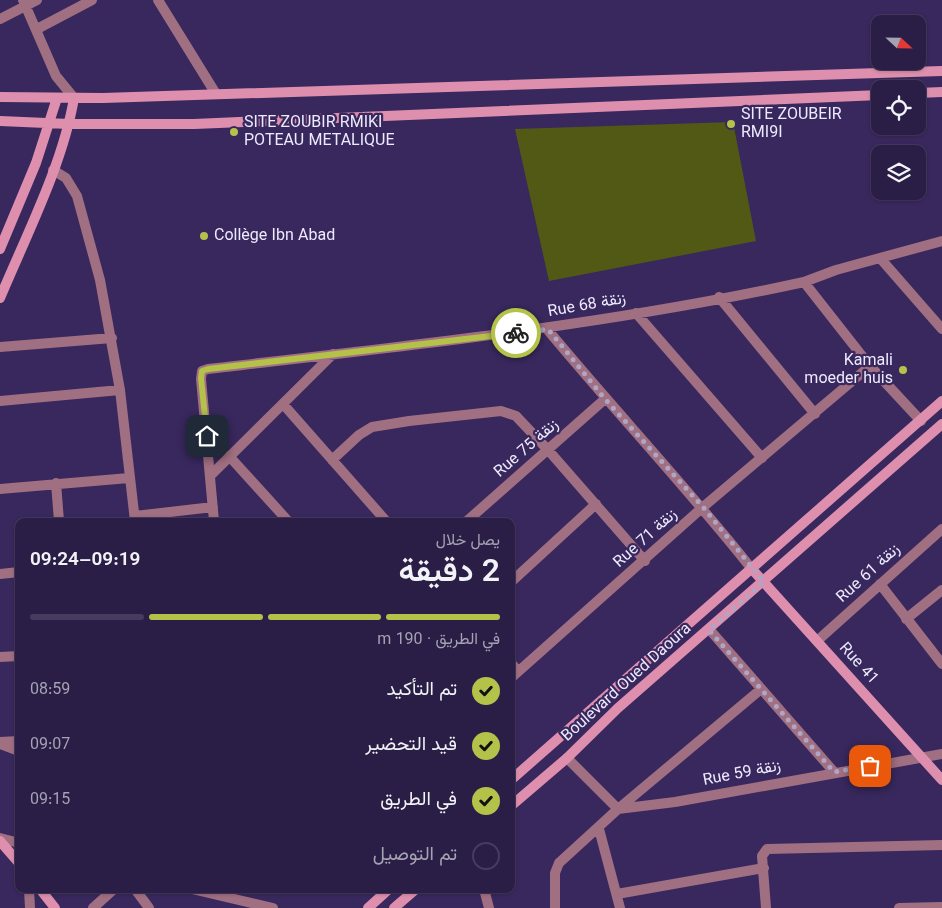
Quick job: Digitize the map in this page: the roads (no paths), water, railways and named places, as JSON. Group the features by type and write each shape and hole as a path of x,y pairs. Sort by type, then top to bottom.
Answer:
{"street":[{"path":"0,19 24,3 37,0"},
{"path":"37,29 92,0"},
{"path":"158,0 216,94"},
{"path":"24,3 56,76 74,98"},
{"path":"0,97 74,98 942,71"},
{"path":"0,249 36,163 50,123 57,98 56,76"},
{"path":"926,93 942,92"},
{"path":"0,122 194,124 871,95"},
{"path":"0,298 52,170 69,124 74,98"},
{"path":"52,170 66,178 77,196 100,280 120,390 135,518"},
{"name":"Rue 68 زنقة","path":"211,475 201,378 202,371 548,329 804,282 942,241"},
{"path":"880,258 942,329"},
{"path":"804,282 870,366 921,421"},
{"path":"720,298 815,414"},
{"path":"636,313 762,458"},
{"path":"548,329 605,399 703,507 751,568"},
{"path":"0,347 112,338"},
{"path":"214,518 211,475 333,354"},
{"name":"Rue 71 زنقة","path":"515,670 645,561 703,507 870,366"},
{"path":"0,400 120,390"},
{"name":"Rue 75 زنقة","path":"471,518 549,451 605,399"},
{"name":"Boulevard Oued Daoura","path":"515,774 942,401"},
{"path":"283,404 383,518"},
{"path":"332,460 359,435 372,427 484,411 501,411 516,416 645,561"},
{"name":"Boulevard Oued Daoura","path":"515,803 567,758 618,708 942,424"},
{"path":"229,456 285,518"},
{"path":"0,489 129,478"},
{"path":"56,483 59,518"},
{"path":"515,578 596,504"},
{"path":"142,518 213,507"},
{"name":"Rue 61 زنقة","path":"817,641 942,529"},
{"name":"Rue 41","path":"751,568 942,780"},
{"path":"0,574 15,572"},
{"path":"880,584 942,664"},
{"path":"906,619 942,590"},
{"path":"709,630 834,772"},
{"path":"0,657 15,656"},
{"path":"556,908 555,873 559,862 599,829 618,809 760,690"},
{"path":"0,743 15,741"},
{"path":"0,743 15,749"},
{"name":"Rue 59 زنقة","path":"618,809 675,802 942,754"},
{"path":"567,758 618,809"},
{"path":"599,829 620,908"},
{"path":"0,840 15,842"},
{"path":"0,840 15,858"},
{"path":"766,908 762,856 767,849 942,845"},
{"path":"617,894 764,868"},
{"path":"29,893 30,908"},
{"path":"43,893 54,908"},
{"path":"93,908 110,893"},
{"path":"138,893 149,908"},
{"path":"221,893 271,907"},
{"path":"368,908 385,893"},
{"path":"394,908 411,893"},
{"path":"485,893 490,908"},
{"path":"899,908 942,907"}],"place":[{"name":"SITE ZOUBEIR RMI9I","path":"731,124"},
{"name":"SITE ZOUBIR RMIKI POTEAU METALIQUE","path":"234,132"},
{"name":"Collège Ibn Abad","path":"204,236"},
{"name":"Kamali moeder huis","path":"903,370"}]}
